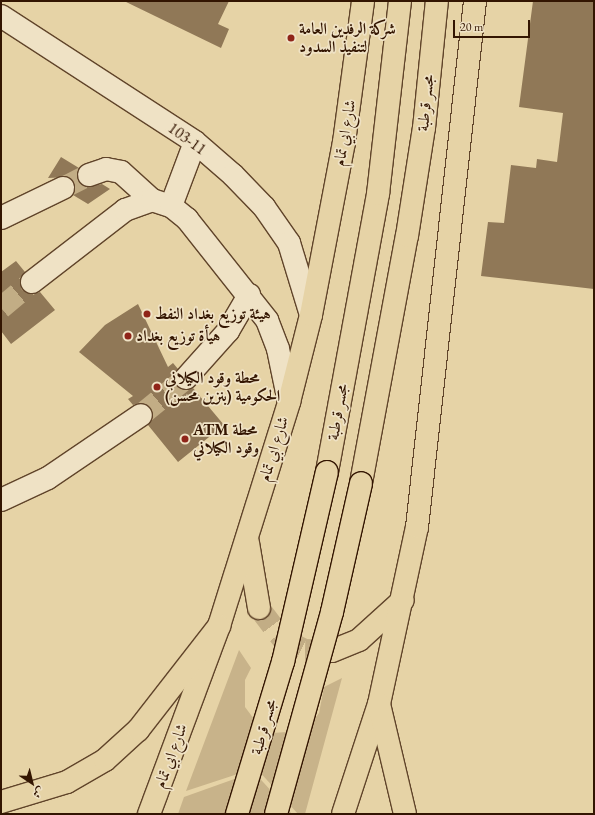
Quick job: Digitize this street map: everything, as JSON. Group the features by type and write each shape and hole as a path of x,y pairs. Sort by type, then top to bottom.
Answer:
{"main road":[{"name":"شارع ابي تمام","path":"149,814 219,626 289,402 310,315 344,142 363,1"},
{"name":"مجسر قرطبة","path":"237,814 282,662 327,472 378,194 400,1"},
{"name":"مجسر قرطبة","path":"276,814 330,619 361,483 410,213 437,1"},
{"path":"343,814 379,704 403,600 428,447 475,1"},
{"path":"247,540 259,608"},
{"path":"332,651 359,640 403,600"},
{"path":"1,802 67,782 105,760 138,730 219,626"},
{"path":"379,704 405,814"}],"street":[{"name":"103-11","path":"1,16 195,142 251,193 278,224 298,264 310,315"},
{"path":"32,282 125,210 161,203 195,142"},
{"path":"89,175 106,169 121,172 161,203 182,214 249,295 273,334 289,402"},
{"path":"1,218 63,188"},
{"path":"186,378 228,331 249,295"},
{"path":"1,500 66,467 140,415"}],"shaded area":[{"path":"239,650 251,668 245,680 245,707 260,727 273,733 300,731 311,724 319,713 324,687 342,678 305,814 298,814 256,768 186,791"},
{"path":"254,772 292,814 178,814 184,797"}],"building":[{"path":"124,1 229,1 218,24 229,29 221,48"},
{"path":"533,1 594,1 594,289 481,276 488,222 504,223 511,165 536,168 537,159 557,162 563,113 519,107"},
{"path":"61,157 79,168 77,179 81,185 87,187 102,184 110,189 88,204 73,195 74,183 70,177 48,178"},
{"path":"16,261 25,272 20,283 22,290 33,294 40,292 55,310 11,344 1,331 1,272"},
{"name":"محطة وقود الكيلاني الحكومية (بنزين محسن)","path":"138,304 168,367 173,363 178,369 174,376 177,387 184,390 193,388 224,425 178,462 148,425 153,414 151,408 140,403 133,405 128,399 133,396 79,352 105,325"}],"tunnel":[{"path":"63,188 89,175"},
{"path":"1,308 32,282"},
{"path":"141,415 186,378"},
{"path":"259,608 282,639 305,650 332,651"}],"place":[{"name":"شركة الرفدين العامة لتنفيذ السدود","path":"291,38"},
{"name":"هيئة توزيع بغداد النفط","path":"147,314"},
{"name":"هيأة توزيع بغداد","path":"128,336"},
{"name":"محطة وقود الكيلاني الحكومية (بنزين محسن)","path":"157,387"},
{"name":"ATM محطة وقود الكيلاني","path":"185,439"}]}
